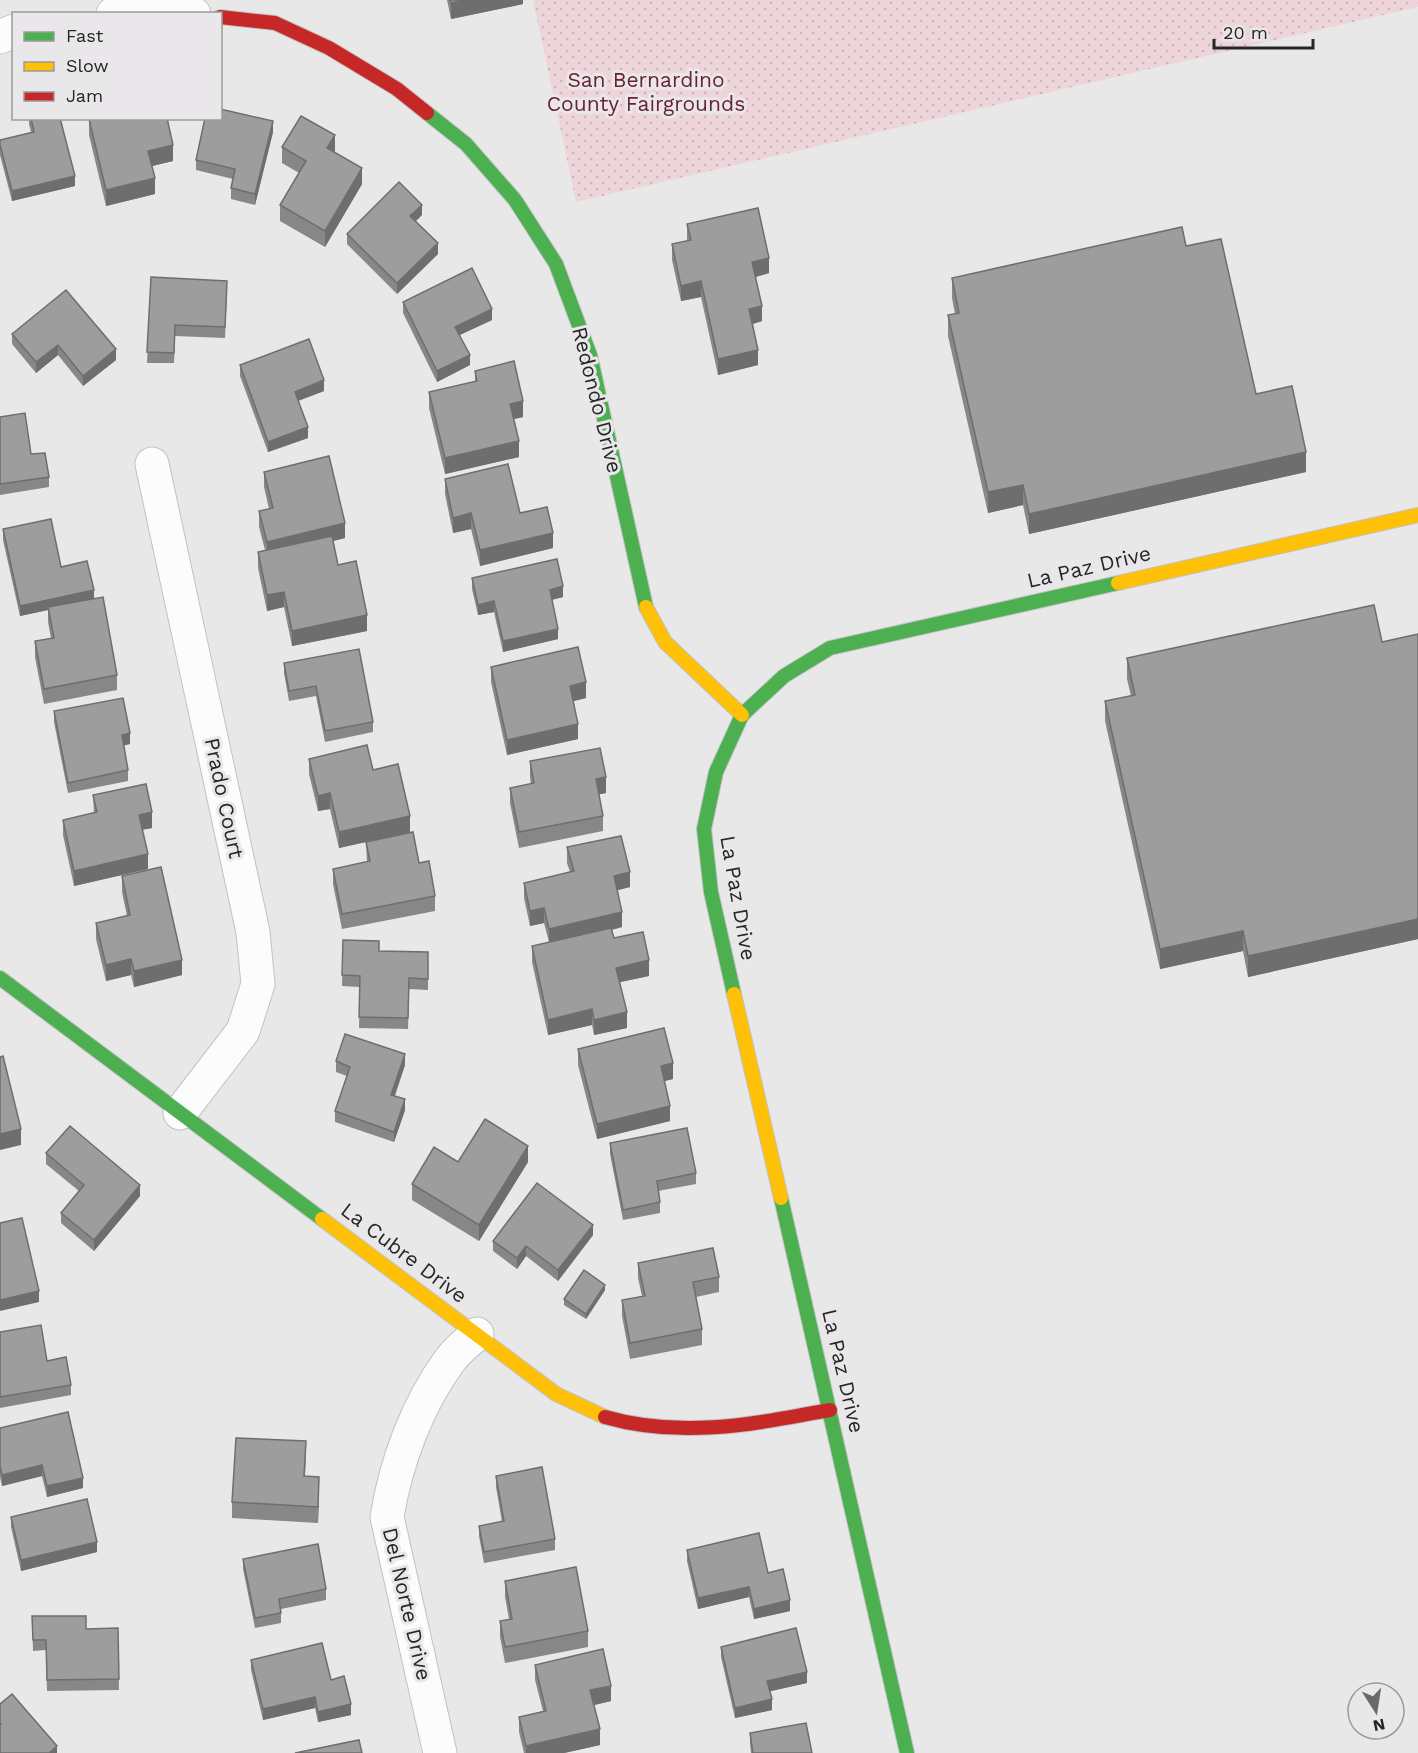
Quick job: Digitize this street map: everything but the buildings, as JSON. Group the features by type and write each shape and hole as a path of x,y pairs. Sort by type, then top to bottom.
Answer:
{"street":[{"name":"Redondo Drive","path":"222,17 275,23 329,48 397,89 466,144 515,200 556,264 590,355 644,604 665,642 742,715"},
{"name":"Prado Court","path":"152,464 253,932 258,984 243,1031 180,1113"},
{"name":"La Paz Drive","path":"907,1753 711,892 704,830 716,772 742,715 784,676 830,648 1418,515"},
{"name":"La Cubre Drive","path":"0,978 556,1394 602,1416 646,1427 693,1431 741,1426 830,1410"},
{"name":"Del Norte Drive","path":"441,1753 387,1517 393,1478 412,1425 450,1359 477,1334"}],"green space":[{"name":"San Bernardino County Fairgrounds","path":"533,0 1418,0 1418,7 576,202"}],"traffic: fast":[{"path":"427,113 466,144 515,200 556,264 590,355 646,607"},
{"path":"734,994 711,892 704,829 716,772 742,715 784,676 830,648 1118,583"},
{"path":"0,978 322,1219"},
{"path":"781,1198 907,1753"}],"traffic: slow":[{"path":"1118,583 1418,515"},
{"path":"646,607 665,642 742,715"},
{"path":"734,994 781,1198"},
{"path":"322,1219 556,1394 605,1417"}],"traffic: jam":[{"path":"222,17 275,23 329,48 397,89 427,113"},
{"path":"605,1417 633,1424 690,1428 745,1424 830,1410"}]}
